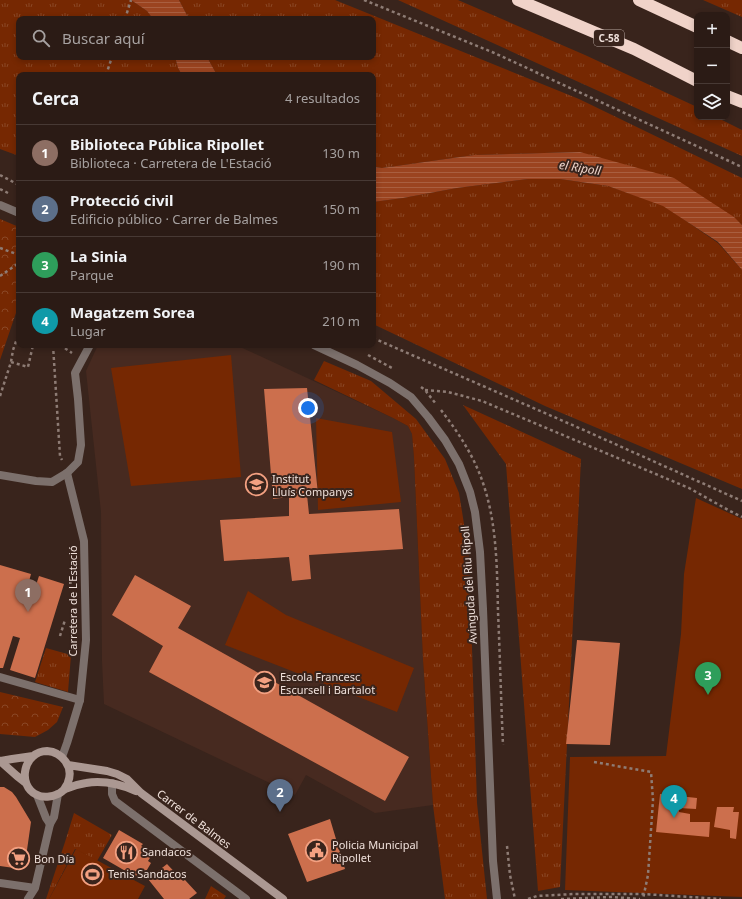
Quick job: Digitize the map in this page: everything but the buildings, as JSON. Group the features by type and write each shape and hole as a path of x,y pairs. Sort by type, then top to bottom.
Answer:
{"highway":[{"name":"C-58","path":"518,0 634,49 694,79"},
{"path":"639,0 694,26"},
{"path":"730,42 742,48"},
{"path":"730,97 742,102"}],"main road":[{"path":"0,761 33,756 40,753 55,753 62,757 68,765 70,775 68,782 61,792"},
{"path":"33,756 25,768 24,776 30,789 44,797 51,796 84,783 100,781 121,785 141,793"},
{"path":"0,761 26,783"},
{"name":"Carrer de Balmes","path":"68,765 107,771 127,779 141,793 283,899"}],"street":[{"path":"0,205 16,212"},
{"path":"0,475 52,482 67,473 78,462 81,445 75,373 88,348"},
{"name":"Avinguda del Riu Ripoll","path":"320,348 357,365 390,383 411,397 445,440 459,464 470,492 475,512 480,552 492,861 497,899"},
{"name":"Carretera de L'Estació","path":"62,757 80,700 86,640 84,541 67,473"},
{"path":"0,677 80,700"},
{"path":"112,783 112,794 114,801 246,899"},
{"path":"28,899 35,888 50,824 54,818 61,792"},
{"path":"37,794 46,818 50,824"},
{"path":"0,883 35,888"}],"path":[{"path":"126,16 131,0"},
{"path":"364,0 492,52 742,167"},
{"path":"107,72 111,60"},
{"path":"0,175 16,183"},
{"path":"0,248 16,254"},
{"path":"0,276 16,265"},
{"path":"376,339 742,501"},
{"path":"0,396 16,342"},
{"path":"11,362 28,367 32,348"},
{"path":"53,348 60,456 67,473"},
{"path":"65,348 77,356"},
{"path":"425,390 448,392 482,401 689,488 742,517"},
{"path":"60,636 64,620"},
{"path":"561,899 612,897 641,899 644,894 648,876 653,800 651,772 594,762"},
{"path":"528,899 537,896 644,894 721,899"}],"shaded area":[{"path":"97,348 242,348 408,426 412,434 414,458 423,660 433,805 375,813 306,775 295,795 104,704 102,661 101,512 86,371"}],"green space":[{"path":"0,0 131,0 147,11 151,16 16,16 16,60 176,60 180,72 16,72 16,155 0,149"},
{"path":"179,0 335,0 374,16 187,16"},
{"path":"398,0 458,0 585,55 694,106 694,120 722,120 742,130 742,156"},
{"path":"703,0 742,0 742,17"},
{"path":"376,17 579,99 742,178 742,225 733,217 580,152 474,155 382,168 376,167 376,72 215,72 209,60 376,60"},
{"path":"528,179 560,179 608,186 663,205 718,243 742,270 742,489 545,406 376,325 376,202 457,188"},
{"path":"0,219 16,226 16,313 0,360"},
{"path":"231,355 241,477 131,486 111,368"},
{"path":"324,361 371,381 416,419 445,459 459,493 469,555 477,803 487,899 445,899 433,805 423,660 412,434 408,426 314,380"},
{"path":"463,405 581,459 560,887 538,891 506,464"},
{"path":"316,418 392,432 401,502 318,510"},
{"path":"696,498 742,519 742,897 565,890 570,757 666,756 681,634 684,574"},
{"path":"248,591 286,615 414,668 397,712 225,645"},
{"path":"46,648 71,655 68,692 35,682"},
{"path":"0,692 63,707 57,722 48,730 35,737 0,734"},
{"path":"74,813 112,835 97,861 75,849 49,899 46,899 65,842"},
{"name":"Tenis Sandacos","path":"76,849 145,886 138,899 49,899"},
{"path":"211,886 226,896 224,899 205,899"}],"water":[{"path":"131,0 179,0 187,16 151,16 147,11"},
{"path":"176,60 209,60 215,72 180,72"},
{"name":"el Ripoll","path":"580,152 674,178 734,217 742,225 742,270 718,242 663,206 608,186 560,179 528,179 457,188 376,202 376,167 382,168 474,155"}],"place":[{"name":"Institut Lluís Companys","path":"257,485"},
{"name":"Biblioteca Pública Ripollet","path":"28,612"},
{"name":"Escola Francesc Escursell i Bartalot","path":"264,683"},
{"name":"La Sinia","path":"708,695"},
{"name":"Protecció civil","path":"280,812"},
{"name":"Magatzem Sorea","path":"674,818"},
{"name":"Policia Municipal Ripollet","path":"317,851"},
{"name":"Sandacos","path":"126,852"},
{"name":"Bon Día","path":"18,859"},
{"name":"Tenis Sandacos","path":"92,874"}]}
